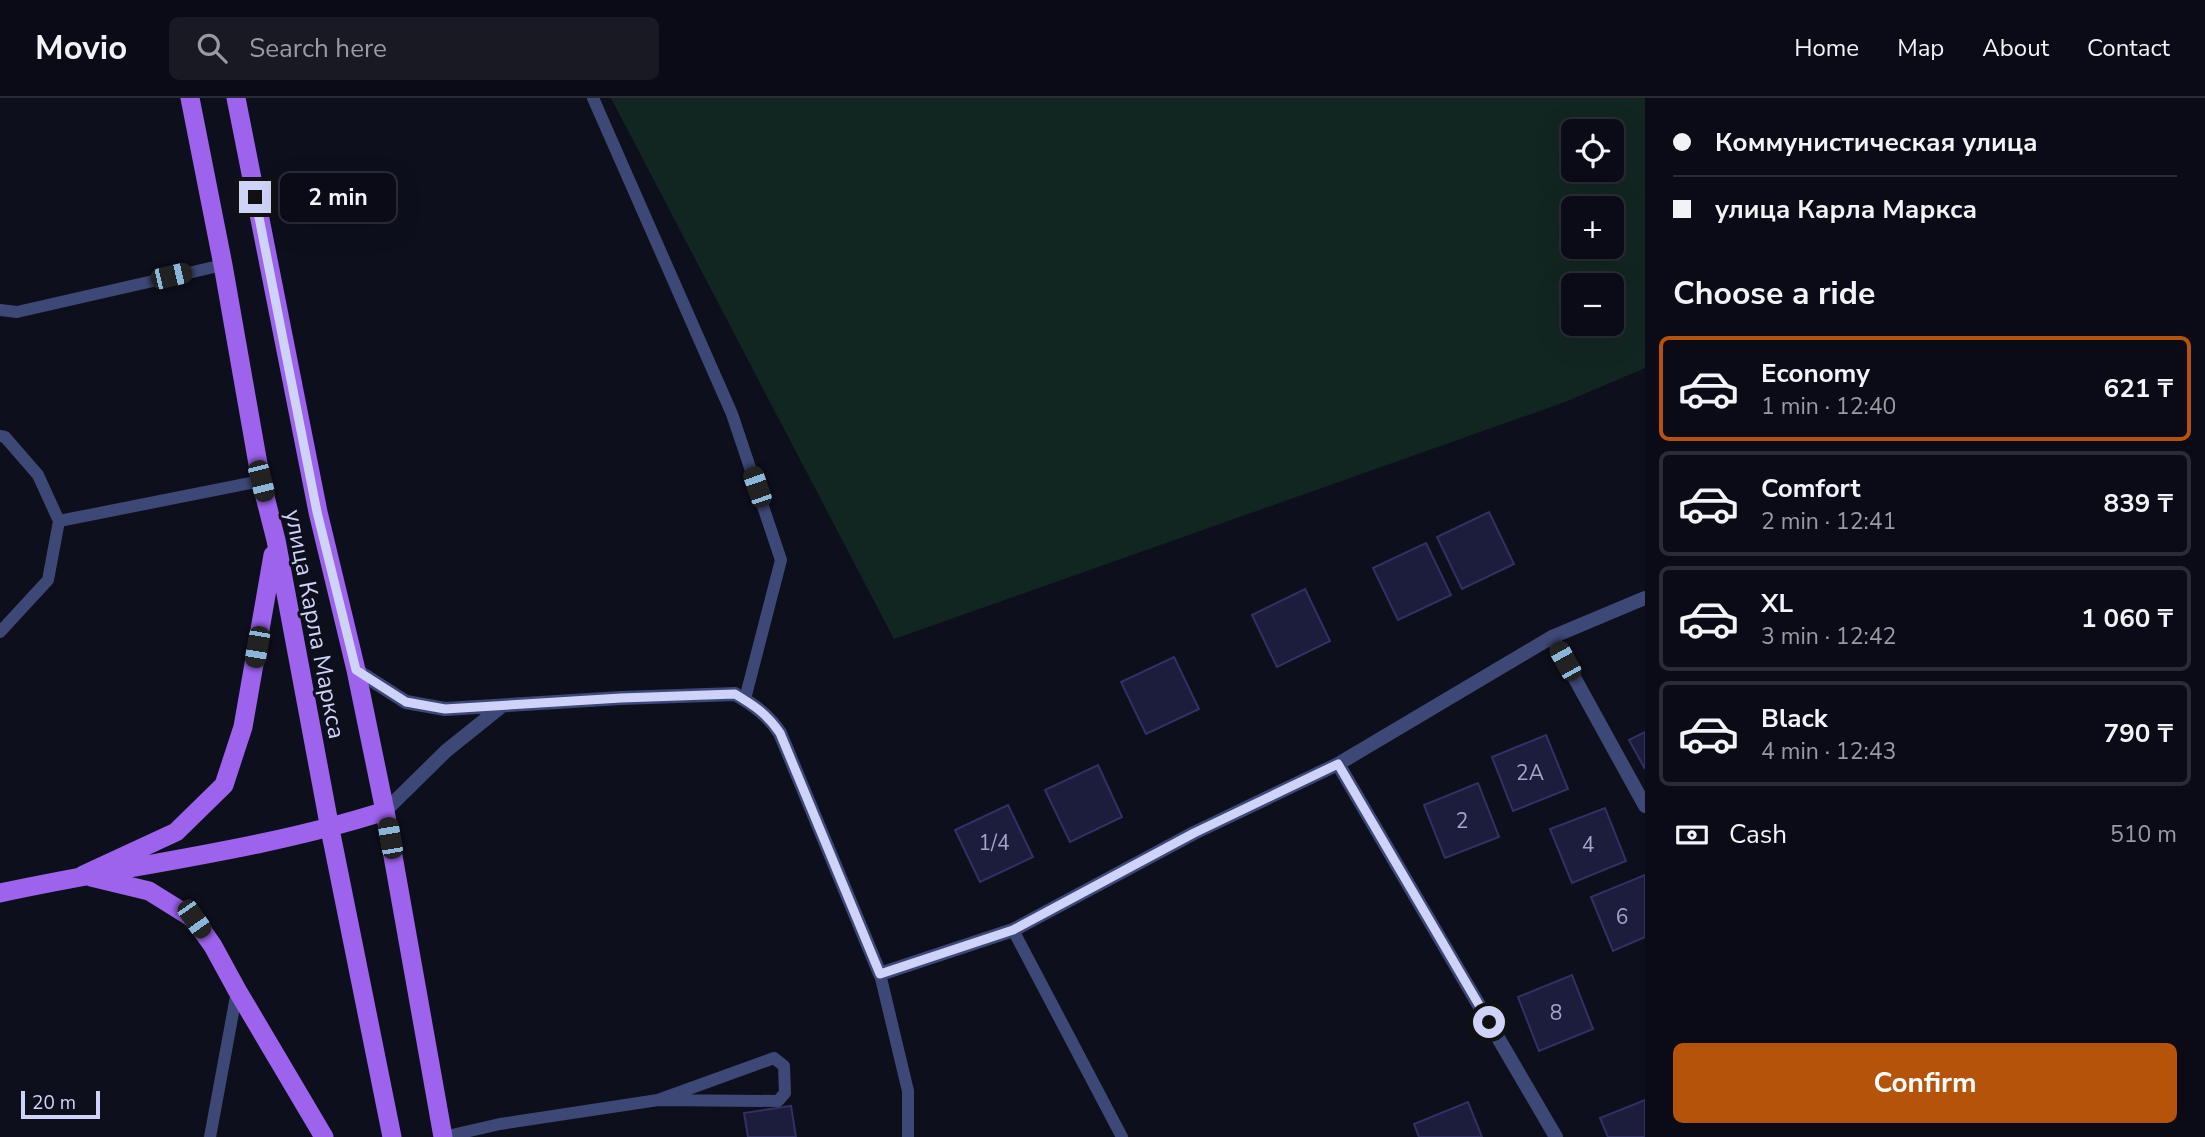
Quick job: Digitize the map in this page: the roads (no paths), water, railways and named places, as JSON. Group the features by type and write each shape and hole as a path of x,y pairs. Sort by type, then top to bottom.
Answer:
{"main road":[{"name":"улица Карла Маркса","path":"190,98 261,481 276,540 330,829 392,1137"},
{"name":"улица Карла Маркса","path":"236,98 317,512 356,670 385,811 443,1137"},
{"path":"83,874 176,832 224,785 243,727 276,540"},
{"path":"0,893 83,874 330,829 385,811"},
{"path":"83,874 149,891 194,919 214,946 324,1137"}],"street":[{"path":"356,670 406,702 445,709 735,694 745,699 767,715 780,733 880,974 1013,930 1194,833 1338,764 1552,637 1645,598"},
{"path":"1552,637 1645,806"},
{"path":"385,811 446,751 502,706"},
{"path":"1338,764 1556,1137"}],"lane":[{"path":"593,98 732,414 781,560 745,699"},
{"path":"0,310 17,312 223,265"},
{"path":"0,436 5,437 38,475 59,521 48,579 0,632"},
{"path":"59,521 261,481"},
{"path":"1013,930 1122,1137"},
{"path":"880,974 908,1091 908,1137"},
{"path":"210,1137 237,990"},
{"path":"443,1137 500,1124 658,1100 778,1101 785,1093 784,1066 774,1058 658,1100"}]}
